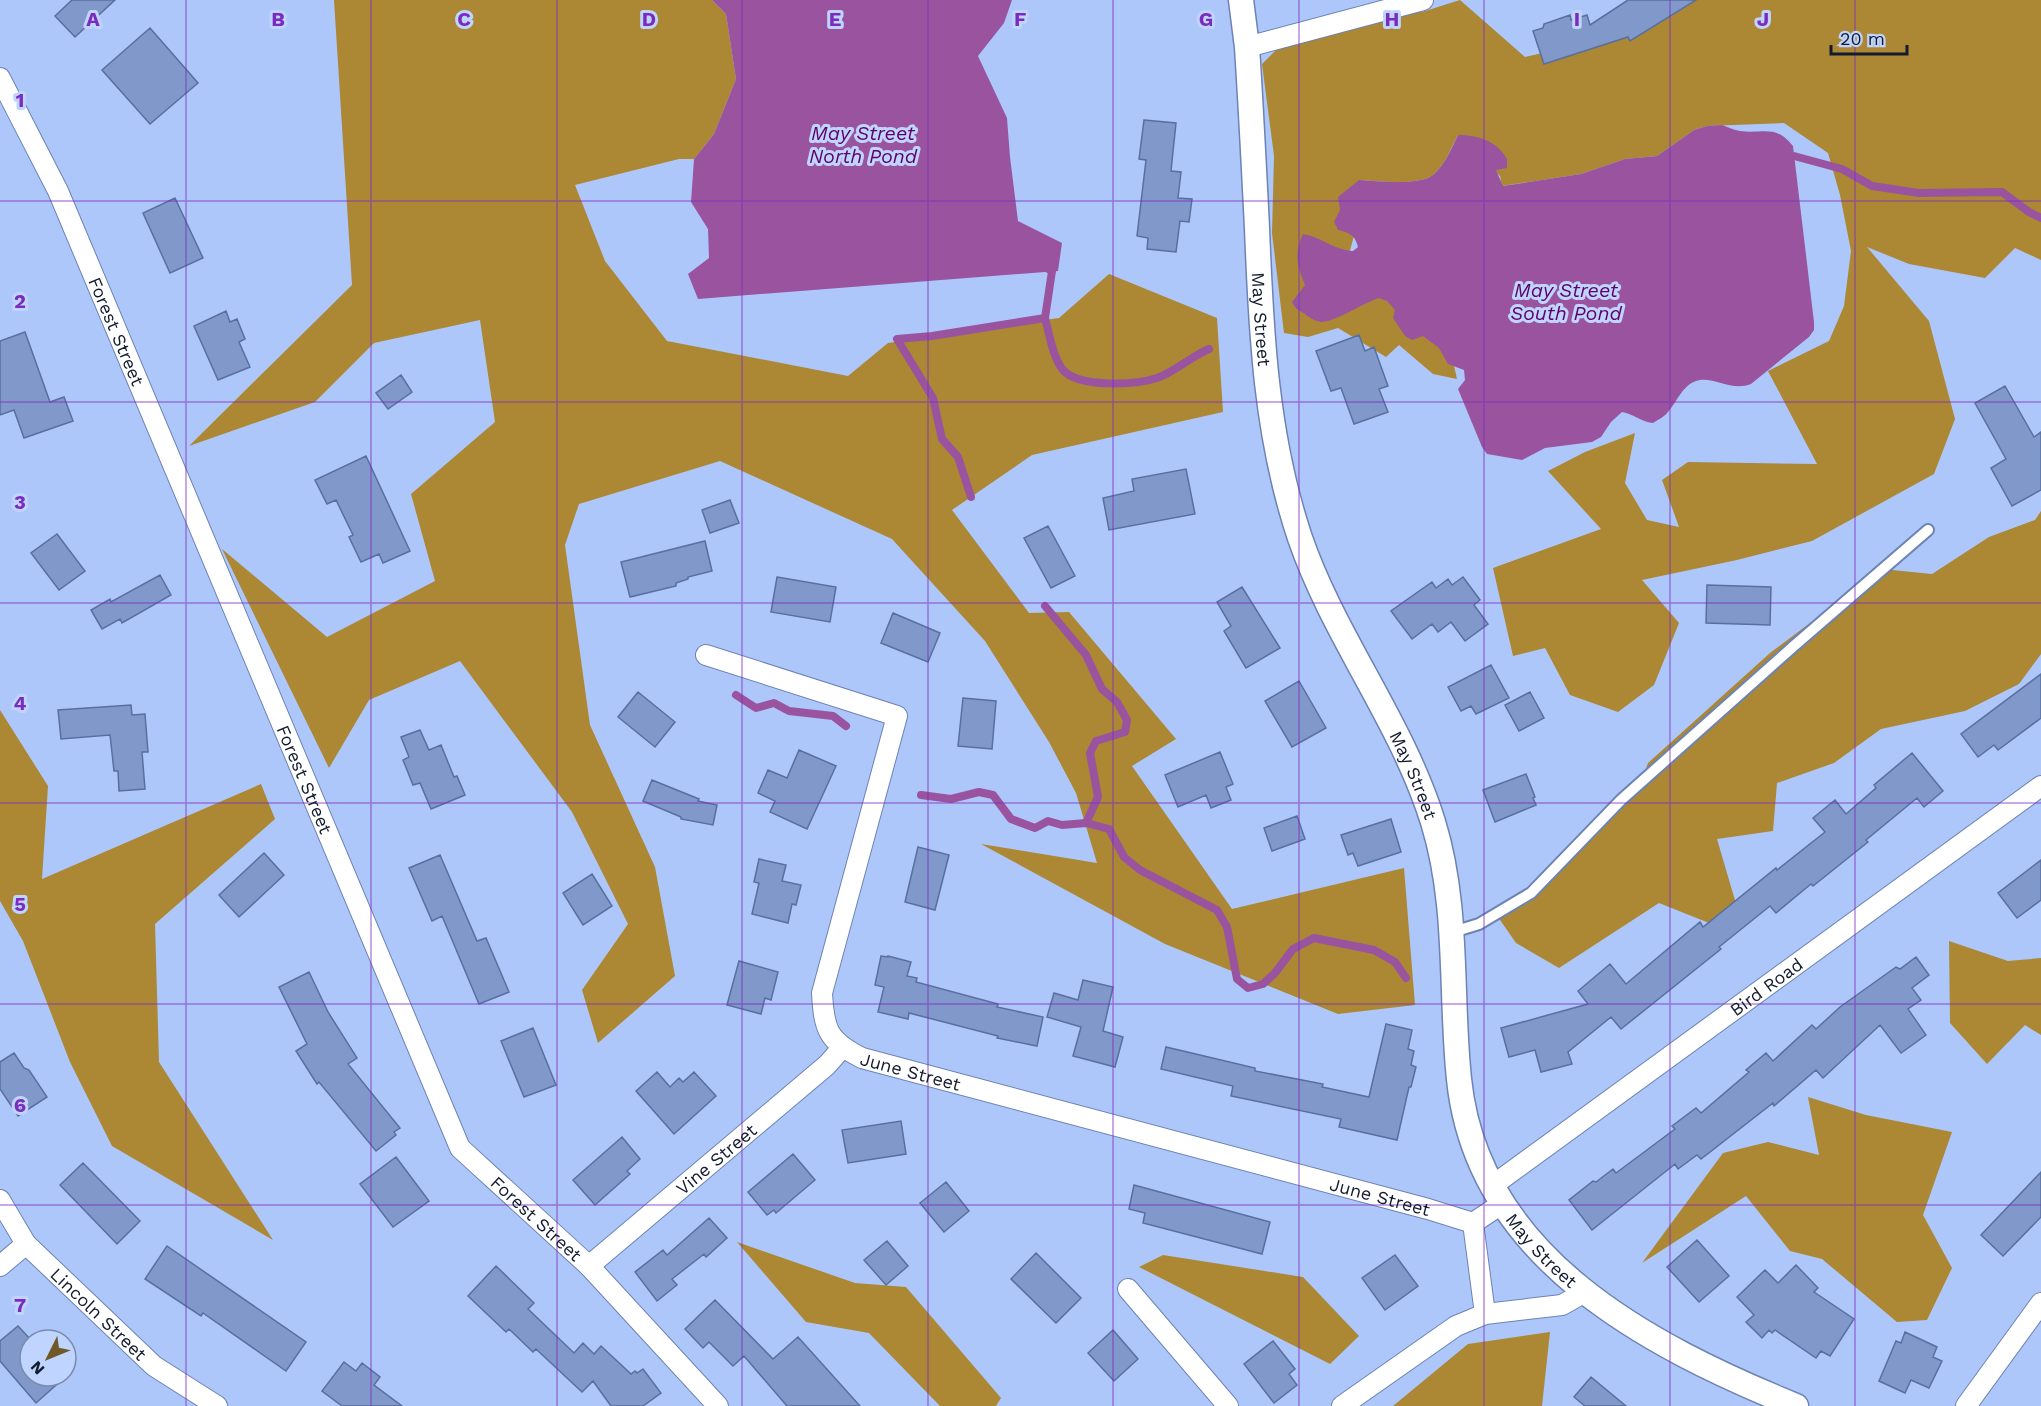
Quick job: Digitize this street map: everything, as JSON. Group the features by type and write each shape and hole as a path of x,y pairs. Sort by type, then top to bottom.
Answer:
{"street":[{"name":"May Street","path":"1241,0 1247,47 1262,340 1269,409 1278,459 1315,581 1382,706 1426,801 1446,873 1453,932 1459,1081 1466,1120 1476,1150 1498,1195 1539,1249 1585,1292 1616,1316 1656,1340 1744,1385 1796,1406"},
{"path":"1247,47 1423,0"},
{"name":"Forest Street","path":"0,78 58,191 460,1148 589,1266 718,1406"},
{"name":"June Street","path":"706,655 897,716 822,993 823,1012 828,1032 842,1048 862,1058 1473,1223"},
{"name":"Bird Road","path":"1498,1195 2041,786"},
{"name":"Vine Street","path":"589,1266 827,1065 842,1048"},
{"path":"1485,1314 1473,1223 1498,1195"},
{"name":"Lincoln Street","path":"0,1200 26,1244 154,1366 217,1406"},
{"path":"0,1266 26,1244"},
{"path":"1128,1289 1228,1406"},
{"path":"1341,1406 1456,1326 1485,1314 1562,1305 1585,1292"},
{"path":"1966,1406 2041,1302"}],"lane":[{"path":"1453,932 1479,924 1531,893 1621,800 1928,530"}],"shaded area":[{"path":"334,0 712,0 726,14 736,79 714,134 694,159 679,159 575,185 605,261 667,341 848,376 888,343 1059,318 1109,274 1217,318 1223,412 1032,455 952,510 1029,613 1069,612 1176,739 1132,766 1232,909 1404,868 1415,1005 1338,1014 1165,944 981,844 1097,863 1076,793 1049,742 985,641 892,539 720,461 579,504 565,545 590,725 655,867 675,976 598,1043 582,990 628,924 572,812 460,661 369,700 329,768 222,549 327,637 435,581 411,494 495,422 480,320 374,343 315,402 189,446 352,285"},
{"path":"1460,0 1525,57 1577,45 1682,0 2041,0 2041,260 2015,248 1985,278 1909,264 1867,247 1929,321 1955,419 1934,474 1812,541 1642,580 1679,623 1654,685 1618,712 1570,695 1545,648 1513,656 1493,568 1601,529 1548,471 1585,452 1635,433 1625,483 1647,520 1679,527 1662,480 1688,462 1817,464 1768,371 1829,341 1844,306 1851,251 1840,195 1828,153 1784,123 1707,126 1694,130 1657,156 1625,159 1581,174 1502,186 1500,176 1458,135 1441,166 1433,175 1418,181 1359,180 1362,206 1345,269 1388,272 1452,357 1457,379 1433,374 1399,345 1386,357 1338,328 1308,337 1284,333 1272,233 1274,156 1262,64 1302,24 1367,15 1422,12"},
{"path":"2041,511 2041,654 2019,684 1965,711 1881,729 1834,763 1777,783 1773,831 1717,839 1739,914 1719,927 1659,903 1559,968 1516,943 1498,917 1638,791 1648,763 1770,653 1882,569 1932,574 1989,537 2035,520"},
{"path":"0,710 48,786 42,879 261,784 275,819 155,924 159,1062 273,1240 112,1146 70,1062 23,941 0,901"},
{"path":"1949,941 2008,961 2041,958 2041,1035 2025,1025 1987,1064 1950,1023"},
{"path":"1808,1097 1866,1115 1952,1132 1923,1215 1952,1268 1927,1320 1897,1322 1822,1259 1790,1251 1746,1196 1642,1263 1723,1153 1768,1142 1819,1155"},
{"path":"737,1242 855,1283 906,1287 1001,1398 996,1406 940,1406 869,1333 806,1322"},
{"path":"1163,1255 1303,1277 1359,1336 1330,1364 1139,1267"},
{"path":"1550,1332 1542,1406 1393,1406 1468,1344"}],"water":[{"name":"May Street North Pond","path":"712,0 1012,0 1004,23 978,56 1007,118 1018,221 1062,243 1058,271 698,299 688,274 709,258 708,229 691,202 694,159 714,134 736,79 726,14"},
{"name":"May Street South Pond","path":"1722,125 1740,131 1775,132 1787,139 1793,146 1814,322 1814,330 1809,337 1751,384 1736,386 1709,380 1696,381 1683,390 1667,413 1653,423 1622,412 1611,422 1601,437 1592,442 1545,448 1522,460 1487,454 1458,389 1465,380 1464,370 1448,364 1439,348 1423,336 1412,340 1405,336 1393,318 1395,310 1387,301 1379,298 1335,319 1322,322 1309,317 1296,308 1292,302 1305,285 1298,260 1298,247 1303,234 1346,250 1353,251 1358,247 1354,237 1338,230 1334,222 1340,210 1338,197 1359,180 1408,182 1433,175 1444,162 1458,135 1486,140 1503,153 1507,159 1507,168 1496,170 1503,186 1581,174 1625,159 1657,156 1694,130"}],"building":[{"path":"72,0 115,0 75,37 55,16"},
{"path":"1628,0 1696,0 1630,41 1628,37 1544,64 1533,31 1543,28 1544,24 1570,15 1571,20 1587,15 1590,25"},
{"path":"150,28 198,83 150,124 102,70"},
{"path":"1144,120 1176,123 1171,171 1181,172 1178,198 1192,199 1189,222 1180,221 1176,252 1147,249 1148,238 1137,236 1146,160 1139,159"},
{"path":"175,198 203,258 170,273 143,213"},
{"path":"226,311 230,322 237,319 245,339 239,342 250,367 218,380 194,326"},
{"path":"25,332 50,402 64,397 73,421 24,438 14,410 0,415 0,341"},
{"path":"1359,335 1365,351 1374,347 1388,386 1379,389 1388,412 1354,424 1341,388 1331,391 1316,351"},
{"path":"401,375 412,392 388,409 376,393"},
{"path":"2005,386 2034,437 2041,432 2041,490 2012,506 1991,468 2006,459 1975,403"},
{"path":"366,456 410,551 383,563 379,554 361,562 349,537 353,535 336,500 327,504 315,480"},
{"path":"1186,469 1195,514 1109,530 1103,498 1134,491 1132,479"},
{"path":"730,500 739,523 710,533 702,510"},
{"path":"1048,526 1075,576 1051,588 1024,538"},
{"path":"57,534 85,571 59,590 31,553"},
{"path":"705,541 712,571 688,577 676,583 676,586 630,597 621,562"},
{"path":"160,575 171,595 122,623 120,619 102,629 91,610 110,599 111,602"},
{"path":"777,577 836,587 830,622 771,612"},
{"path":"1463,577 1480,600 1474,605 1488,624 1465,641 1451,622 1438,632 1432,624 1412,639 1391,611 1432,582 1436,588 1448,579 1452,585"},
{"path":"1707,585 1771,587 1770,625 1706,623"},
{"path":"1242,587 1280,648 1246,668 1224,631 1231,626 1217,602"},
{"path":"893,613 940,633 928,662 881,643"},
{"path":"1491,665 1509,698 1476,714 1471,706 1461,711 1448,687"},
{"path":"2041,674 2041,718 1998,750 1994,745 1978,757 1961,734"},
{"path":"1299,681 1326,728 1292,747 1265,701"},
{"path":"638,692 675,722 655,747 618,717"},
{"path":"1530,692 1544,718 1519,731 1505,705"},
{"path":"963,698 996,701 992,749 958,746"},
{"path":"131,705 132,715 145,714 148,752 142,752 145,789 119,791 118,771 114,771 110,735 61,739 58,710"},
{"path":"420,730 429,750 441,745 454,777 457,776 465,795 431,809 420,783 413,785 403,760 409,757 401,737"},
{"path":"799,750 836,766 807,829 770,812 775,801 758,793 768,770 787,778"},
{"path":"1220,752 1233,784 1226,787 1231,800 1211,808 1206,795 1178,807 1165,775"},
{"path":"1912,753 1943,791 1924,807 1917,798 1866,840 1868,842 1813,886 1811,884 1776,913 1770,906 1719,947 1721,949 1621,1029 1611,1017 1568,1052 1572,1064 1541,1072 1535,1050 1509,1057 1501,1028 1588,1004 1578,991 1610,964 1626,984 1700,922 1703,927 1825,832 1813,818 1835,800 1846,814 1876,788 1874,785"},
{"path":"1526,774 1536,805 1495,822 1483,790"},
{"path":"652,780 699,799 698,801 717,805 713,825 681,819 681,817 643,801"},
{"path":"1297,816 1305,839 1272,851 1264,828"},
{"path":"1391,819 1401,852 1358,866 1353,853 1348,855 1341,835"},
{"path":"918,847 949,855 935,910 905,902"},
{"path":"264,853 284,875 239,917 219,895"},
{"path":"440,855 477,941 486,938 509,992 479,1004 442,916 432,921 409,868"},
{"path":"759,859 786,865 782,881 801,885 796,905 792,904 788,923 752,914 759,883 754,882"},
{"path":"2041,860 2041,900 2017,918 1998,893"},
{"path":"592,874 612,906 583,925 563,893"},
{"path":"881,956 911,962 907,976 917,978 916,982 998,1004 997,1007 1043,1017 1037,1046 997,1038 998,1036 909,1013 908,1019 878,1012 884,987 875,985"},
{"path":"1916,957 1929,975 1912,988 1921,1000 1908,1009 1926,1035 1901,1053 1880,1025 1823,1078 1816,1070 1774,1106 1773,1103 1701,1159 1697,1155 1678,1169 1675,1164 1592,1230 1569,1200 1613,1169 1616,1173 1675,1129 1672,1126 1696,1108 1701,1113 1749,1072 1746,1070 1766,1053 1773,1061 1812,1025 1816,1029 1840,1007 1896,967 1900,969"},
{"path":"739,961 778,972 771,1000 765,998 761,1014 727,1005"},
{"path":"309,972 328,1012 357,1058 348,1064 400,1128 394,1132 396,1135 376,1151 319,1082 317,1084 296,1051 307,1044 279,987"},
{"path":"1083,980 1113,987 1103,1031 1123,1037 1115,1067 1073,1056 1081,1027 1047,1017 1054,993 1078,1000"},
{"path":"1386,1024 1412,1030 1408,1049 1414,1051 1411,1065 1416,1067 1397,1140 1339,1127 1341,1119 1231,1096 1233,1086 1161,1069 1166,1047 1255,1068 1255,1071 1323,1084 1322,1087 1369,1097"},
{"path":"533,1028 556,1085 524,1097 501,1041"},
{"path":"14,1053 24,1068 29,1070 47,1097 18,1116 0,1089 0,1062"},
{"path":"657,1072 670,1087 679,1078 683,1082 694,1072 716,1096 674,1134 636,1091"},
{"path":"901,1121 906,1154 848,1163 842,1130"},
{"path":"622,1137 640,1159 627,1171 630,1174 595,1205 573,1180"},
{"path":"793,1154 815,1180 776,1213 774,1210 767,1215 748,1192"},
{"path":"396,1157 429,1201 393,1227 360,1184"},
{"path":"83,1163 140,1221 117,1244 60,1185"},
{"path":"2041,1172 2041,1217 2003,1256 1981,1235"},
{"path":"946,1182 969,1211 944,1232 920,1203"},
{"path":"1134,1185 1270,1222 1262,1254 1143,1223 1145,1213 1129,1209"},
{"path":"709,1218 727,1238 706,1257 704,1254 672,1279 677,1285 657,1301 635,1272 663,1250 667,1255"},
{"path":"1697,1240 1729,1276 1699,1302 1667,1267"},
{"path":"887,1241 908,1266 886,1285 864,1260"},
{"path":"167,1246 306,1342 286,1371 203,1313 201,1316 145,1279"},
{"path":"1036,1253 1081,1298 1056,1323 1011,1279"},
{"path":"1395,1255 1418,1286 1385,1310 1362,1278"},
{"path":"1796,1265 1818,1288 1814,1292 1854,1319 1830,1356 1821,1351 1816,1358 1775,1330 1772,1333 1769,1330 1762,1338 1746,1322 1754,1315 1737,1297 1765,1270 1778,1283"},
{"path":"496,1266 534,1303 528,1309 574,1353 583,1343 594,1354 601,1346 631,1374 643,1369 661,1393 643,1406 611,1406 593,1381 582,1392 536,1349 533,1352 509,1329 506,1332 468,1296"},
{"path":"715,1300 773,1359 798,1337 860,1406 787,1406 744,1356 733,1366 709,1342 703,1348 685,1329"},
{"path":"18,1326 20,1328 18,1328 18,1382 0,1361 0,1341"},
{"path":"1113,1330 1138,1359 1114,1381 1088,1353"},
{"path":"1905,1332 1937,1347 1933,1357 1942,1361 1929,1388 1911,1380 1905,1393 1879,1381 1896,1341 1901,1343"},
{"path":"1273,1341 1295,1369 1289,1374 1297,1385 1274,1403 1244,1364"},
{"path":"344,1362 356,1371 362,1363 380,1377 374,1385 402,1406 342,1406 322,1391"},
{"path":"1591,1377 1626,1406 1585,1406 1574,1397"},
{"path":"23,1388 53,1388 36,1403"}],"waterway":[{"path":"1794,156 1842,169 1872,186 1919,193 2002,192 2041,218"},
{"path":"971,497 958,457 942,439 933,398 897,339 932,336 1045,318 1052,271 1045,267"},
{"path":"1045,318 1060,365 1071,376 1081,380 1122,383 1157,378 1209,349"},
{"path":"1045,606 1086,655 1102,689 1117,702 1127,720 1125,732 1096,741 1090,753 1098,797 1086,823 1109,829 1124,857 1140,870 1217,910 1227,927 1237,979 1248,988 1263,984 1275,973 1293,949 1314,938 1374,950 1395,962 1406,978"},
{"path":"736,695 756,708 774,703 789,711 833,716 846,726"},
{"path":"921,795 951,799 979,792 993,795 1011,819 1035,828 1048,821 1062,825 1086,823"}]}
